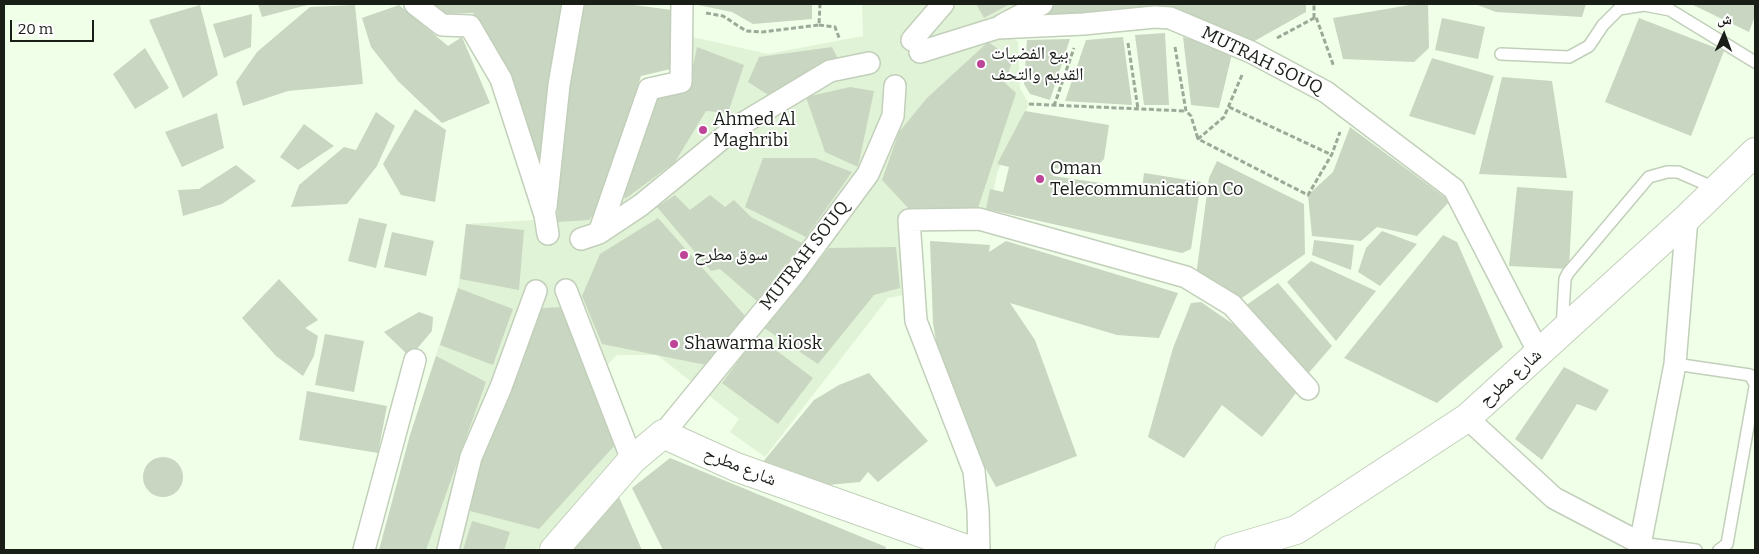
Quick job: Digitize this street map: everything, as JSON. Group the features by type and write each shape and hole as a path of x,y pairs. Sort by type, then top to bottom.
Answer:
{"main road":[{"name":"شارع مطرح","path":"1229,550 1296,530 1467,418 1687,218 1755,152"},
{"path":"554,550 632,460 663,434"},
{"name":"شارع مطرح","path":"663,434 736,467 969,550"}],"street":[{"path":"415,4 442,25 470,26 501,79 546,224 559,85 573,4"},
{"name":"MUTRAH SOUQ","path":"943,4 916,46 997,28 1170,18 1251,52 1326,92 1454,189 1539,353"},
{"path":"997,28 1042,4"},
{"path":"682,6 682,82 649,89 590,236 640,205 735,128 830,71 869,63"},
{"name":"MUTRAH SOUQ","path":"663,434 794,274 868,174 893,116 895,86"},
{"path":"1467,418 1554,498 1639,547 1675,364 1687,218"},
{"path":"979,550 978,510 974,471 916,321 909,220 979,219 1186,277 1232,305 1308,389"},
{"path":"566,290 632,460"},
{"path":"448,550 471,457 501,386 536,291"},
{"path":"364,550 415,360"}],"lane":[{"path":"1501,54 1569,57 1589,46 1603,25 1619,9 1644,5 1670,10 1755,62"},
{"path":"1562,332 1565,280 1573,265 1649,177 1667,172 1678,172 1716,189"},
{"path":"1675,364 1750,375 1755,386 1727,544 1720,550"},
{"path":"1639,547 1696,550"}],"path":[{"path":"819,25 820,4"},
{"path":"1314,4 1314,18"},
{"path":"682,6 723,16 746,31 762,32 819,25 835,27 840,40"},
{"path":"1170,18 1186,111 1191,116 1198,139 1308,195 1332,154 1345,107 1340,84 1316,17 1314,18"},
{"path":"1198,139 1224,117 1251,52 1314,18"},
{"path":"1126,20 1138,109"},
{"path":"1054,106 1083,24"},
{"path":"1028,104 1186,111"},
{"path":"1229,106 1330,155 1332,154"}],"shaded area":[{"name":"سوق مطرح","path":"862,4 1033,4 989,30 1018,41 1020,88 1029,104 997,173 986,232 904,225 909,294 888,298 765,457 730,432 739,419 657,355 617,355 603,369 631,445 536,550 379,550 410,435 458,288 466,224 551,219 556,155 585,176 685,68 684,35 768,54 863,36"}],"building":[{"path":"258,4 311,4 262,17"},
{"path":"429,4 568,4 542,190 517,114 473,13 443,14"},
{"path":"582,4 626,4 672,10 675,68 641,76 599,207 589,220 557,222 560,142"},
{"path":"812,4 812,19 753,24 732,12 698,5"},
{"path":"976,4 1010,4 984,18"},
{"path":"1056,4 1306,4 1306,12 1251,43 1173,9 1028,18"},
{"path":"1416,4 1428,4 1429,48 1414,62 1343,59 1333,18"},
{"path":"1475,4 1586,4 1582,17 1496,12"},
{"path":"1691,4 1755,4 1755,16 1749,32"},
{"path":"200,5 218,75 183,98 149,20"},
{"path":"355,5 363,84 288,91 243,106 236,82 257,52 310,7"},
{"path":"399,5 448,46 462,37 490,103 442,123 398,81 371,47 362,18"},
{"path":"252,14 251,47 224,58 213,24"},
{"path":"1442,18 1485,27 1478,59 1435,50"},
{"path":"1639,18 1724,51 1691,136 1605,102"},
{"path":"1165,33 1169,105 1144,105 1135,35"},
{"path":"1123,37 1132,105 1065,101 1086,40"},
{"path":"1183,37 1233,50 1219,108 1191,105"},
{"path":"1070,39 1050,100 1030,94 1024,84 1027,40"},
{"path":"988,42 1013,59 1005,83 1016,93 977,211 910,210 882,180 899,132 927,98"},
{"path":"697,47 744,65 728,113 706,111 675,162 625,199 621,187 656,96 688,90"},
{"path":"832,47 840,63 773,98 748,82 759,57"},
{"path":"145,48 169,88 135,109 113,74"},
{"path":"1432,58 1494,76 1475,135 1409,116"},
{"path":"1502,77 1552,81 1567,178 1479,174"},
{"path":"850,87 874,91 858,167 825,152 806,97"},
{"path":"415,109 446,130 435,202 401,195 383,164"},
{"name":"Oman Telecommunication Co","path":"1025,111 1109,125 1104,159 1090,173 1054,168 1053,176 1142,189 1144,173 1201,182 1191,249 1182,253 986,209 990,189 1003,192 1009,167 997,164"},
{"path":"376,112 395,126 377,166 347,204 291,207 299,185 344,147 356,150"},
{"path":"217,113 224,148 182,167 165,132"},
{"path":"304,124 334,146 298,170 280,157"},
{"path":"1350,127 1450,201 1417,236 1377,227 1361,241 1312,236 1308,195 1333,172"},
{"path":"763,158 815,158 852,172 806,237 745,207"},
{"path":"1217,161 1304,204 1305,254 1239,300 1196,276 1209,178"},
{"path":"236,165 256,181 222,204 183,216 178,190 199,189"},
{"path":"1517,187 1573,191 1569,269 1509,266"},
{"path":"675,195 690,210 710,195 725,207 734,200 751,217 802,243 757,301 720,269 711,271 657,207"},
{"path":"359,218 387,224 376,268 348,261"},
{"path":"658,218 746,317 706,365 602,344 582,296 600,254"},
{"path":"466,224 524,230 519,290 460,279"},
{"path":"1382,231 1417,244 1380,286 1358,272 1366,248"},
{"path":"392,232 434,241 426,276 384,267"},
{"path":"1443,235 1457,242 1503,347 1437,403 1344,358"},
{"path":"1314,240 1354,245 1351,270 1312,255"},
{"path":"930,241 990,245 989,252 1006,241 1178,293 1159,338 1117,335 1010,303 1035,340 1077,456 996,487 960,423 942,376 933,323"},
{"path":"896,247 900,288 874,295 818,364 764,328 829,248"},
{"path":"1311,261 1376,291 1336,341 1287,282"},
{"path":"279,279 318,320 305,328 318,336 314,356 303,376 276,356 242,318"},
{"path":"1278,283 1332,346 1306,376 1245,306"},
{"path":"458,288 513,309 493,365 440,345"},
{"path":"1201,302 1233,324 1296,393 1262,437 1222,405 1184,458 1148,437 1173,348 1191,303"},
{"path":"565,307 614,446 539,529 470,511 479,466 542,308"},
{"path":"419,312 433,317 432,331 410,357 384,332"},
{"path":"325,334 364,341 354,392 315,385"},
{"path":"757,336 813,378 778,424 722,383"},
{"path":"436,356 486,382 426,550 379,550 410,435"},
{"path":"1564,367 1609,390 1596,411 1577,404 1542,460 1515,439"},
{"path":"869,373 928,441 878,482 868,472 860,482 807,487 762,463 814,400 839,385"},
{"path":"307,391 387,406 378,453 299,440"},
{"path":"163,457 174,460 180,466 183,477 180,488 174,494 163,497 152,494 146,488 143,477 146,466 152,460"},
{"path":"670,458 886,547 885,550 663,550 632,488"},
{"path":"619,497 642,550 569,550 606,502"},
{"path":"472,521 510,532 504,550 463,550"}],"place":[{"name":"بيع الفضيات القديم والتحف","path":"981,64"},
{"name":"Ahmed Al Maghribi","path":"703,130"},
{"name":"Oman Telecommunication Co","path":"1040,179"},
{"name":"سوق مطرح","path":"684,255"},
{"name":"Shawarma kiosk","path":"674,344"}]}
